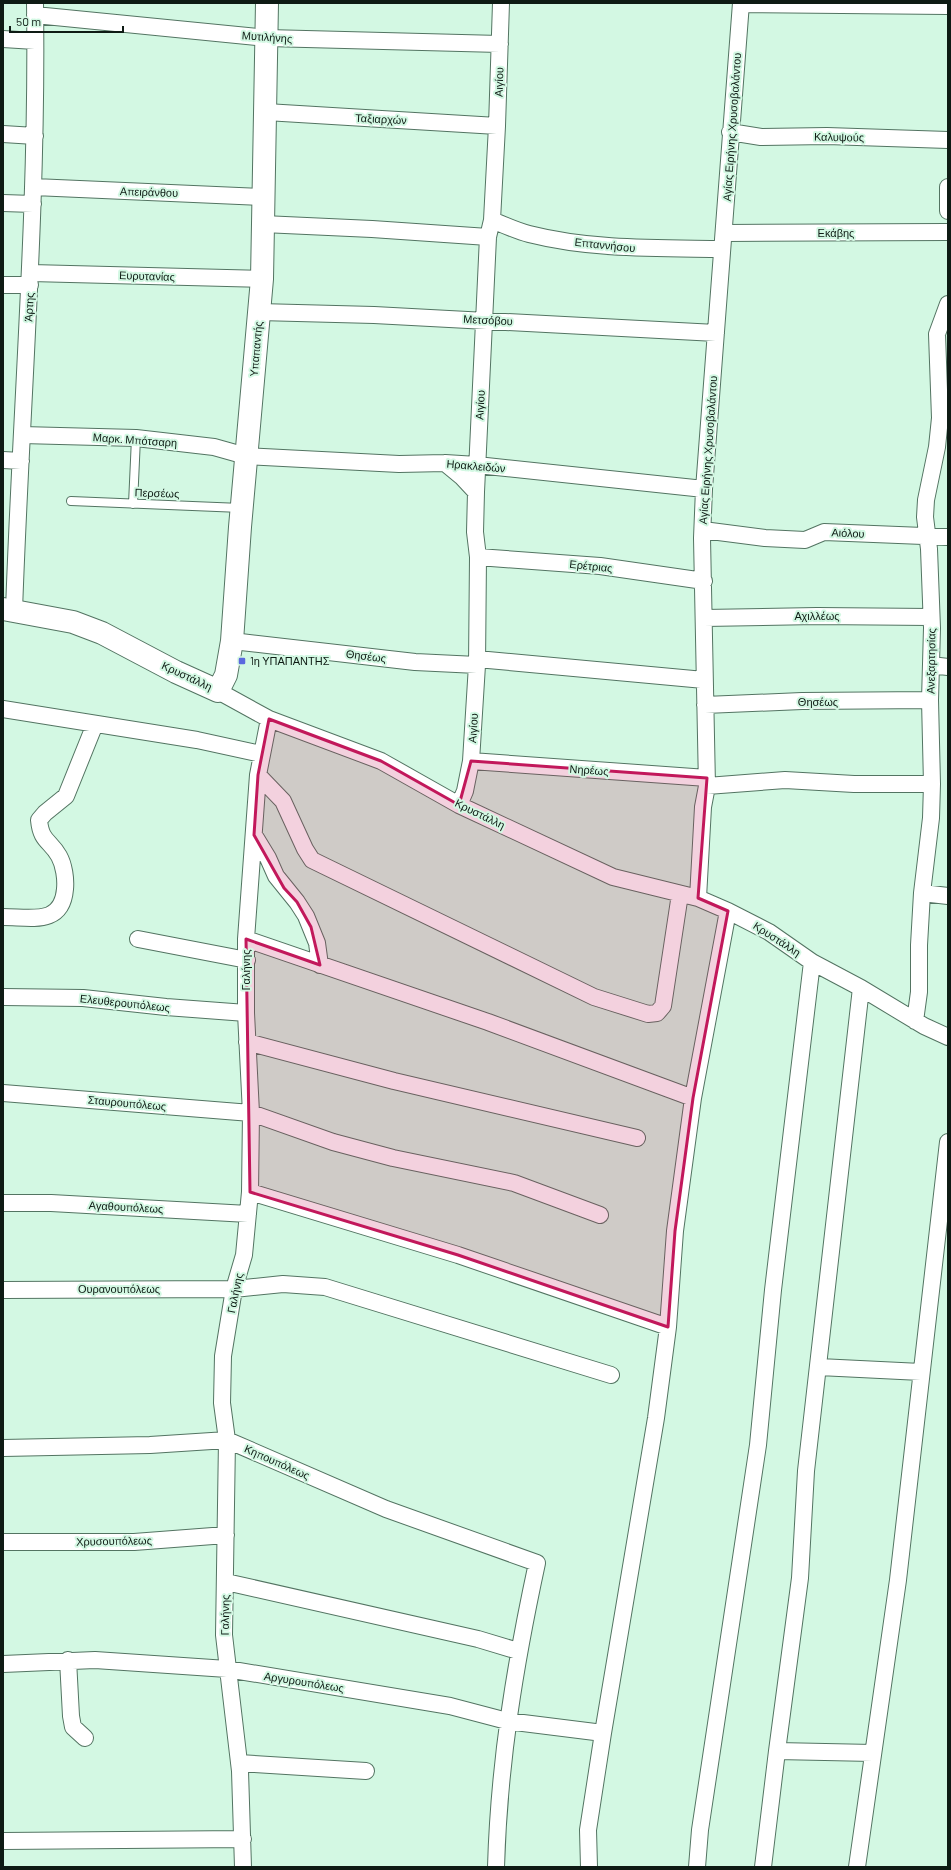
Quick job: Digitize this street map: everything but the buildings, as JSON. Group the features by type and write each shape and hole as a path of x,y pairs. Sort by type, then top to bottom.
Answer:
{"street":[{"name":"Υπαπαντής","path":"218,691 226,675 232,641 246,456 262,279 267,3"},
{"name":"Αιγίου","path":"459,805 465,791 471,761 477,662 478,557 475,532 476,492 488,237 492,220 497,126 501,3"},
{"path":"741,4 948,6"},
{"name":"Αγίας Ειρήνης Χρυσοβαλάντου","path":"698,898 703,807 707,782 706,705 704,680 704,489 730,132 741,4"},
{"name":"Μυτιλήνης","path":"35,9 267,38 500,44"},
{"name":"Άρτης","path":"9,610 10,547 21,461 31,279 35,136 35,9"},
{"path":"3,39 34,40"},
{"name":"Ταξιαρχών","path":"266,112 497,126"},
{"name":"Καλυψούς","path":"730,132 761,137 826,136 948,140"},
{"path":"3,134 35,136"},
{"path":"948,186 948,211"},
{"name":"Απειράνθου","path":"34,188 264,197"},
{"path":"3,203 33,204"},
{"name":"Επταννήσου","path":"492,220 529,234 581,243 637,249 723,241"},
{"path":"263,224 372,229 488,237"},
{"name":"Εκάβης","path":"723,241 948,232"},
{"name":"Ευρυτανίας","path":"3,284 31,279 262,279"},
{"name":"Ανεξαρτησίας","path":"915,1021 919,992 919,945 922,893 931,818 932,784 930,700 931,617 929,549 925,517 926,500 937,447 944,402 937,334 948,304"},
{"name":"Μετσόβου","path":"259,312 484,320 716,333"},
{"name":"Μαρκ. Μπότσαρη","path":"22,435 136,438 214,447 246,456"},
{"name":"Ηρακλειδών","path":"246,456 399,464 446,463 477,465 704,489"},
{"path":"3,460 21,461"},
{"path":"446,463 476,492"},
{"name":"Αιόλου","path":"703,530 765,538 805,540 824,532 948,537"},
{"name":"Ερέτριας","path":"478,557 600,566 704,581"},
{"name":"Κρυστάλλη","path":"9,610 73,622 102,633 176,672 218,691 269,719 381,761 459,805 613,877 698,898 728,910 769,932 812,962 861,988 915,1021 948,1037"},
{"name":"Αχιλλέως","path":"704,618 817,616 931,617"},
{"name":"Θησέως","path":"232,641 415,662 477,662 704,680"},
{"path":"931,665 948,666"},
{"name":"Θησέως","path":"706,705 930,700"},
{"path":"3,709 197,740 261,754"},
{"name":"Γαλήνης","path":"244,1867 239,1763 234,1708 227,1669 224,1635 227,1440 222,1403 223,1356 234,1289 244,1255 250,1192 251,1113 246,1013 246,939 258,774 269,719"},
{"path":"3,917 38,917 54,914 60,909 64,901 65,887 60,858 42,836 40,820 44,813 66,796 95,724"},
{"name":"Νηρέως","path":"471,761 707,782 785,780 854,784 932,784"},
{"path":"258,774 282,801 304,849 312,860 594,997 648,1014 657,1013 663,1006 680,894"},
{"path":"254,835 268,858 276,876 306,916 317,943 320,965"},
{"path":"922,893 948,896"},
{"path":"589,1867 588,1830 654,1425 668,1327 675,1231 692,1098 728,910"},
{"path":"138,939 247,960"},
{"path":"246,939 488,1022 692,1098"},
{"path":"697,1867 700,1830 758,1444 772,1290 812,962"},
{"path":"763,1867 776,1751 800,1578 806,1471 819,1368 825,1297 861,988"},
{"name":"Ελευθερουπόλεως","path":"3,997 83,998 166,1007 246,1013"},
{"path":"247,1042 394,1081 637,1138"},
{"name":"Σταυρουπόλεως","path":"3,1093 251,1113 334,1142 393,1158 514,1184 600,1215"},
{"path":"857,1867 898,1580 948,1142"},
{"path":"250,1192 458,1255 668,1327"},
{"name":"Αγαθουπόλεως","path":"3,1203 51,1203 248,1214"},
{"name":"Ουρανουπόλεως","path":"3,1290 234,1289 283,1284 325,1287 611,1375"},
{"path":"819,1368 921,1372"},
{"name":"Κηπουπόλεως","path":"3,1448 150,1445 227,1440 386,1509 537,1563 518,1651"},
{"name":"Χρυσουπόλεως","path":"3,1542 134,1542 226,1535"},
{"path":"226,1582 478,1639 518,1651 507,1721 498,1814 496,1867"},
{"path":"68,1660 73,1727 85,1738"},
{"name":"Αργυρουπόλεως","path":"3,1664 95,1660 227,1669 450,1706 507,1721 603,1733"},
{"path":"776,1751 873,1753"},
{"path":"239,1763 366,1771"},
{"path":"3,1841 243,1839"}],"lane":[{"path":"133,504 136,438"},
{"name":"Περσέως","path":"71,501 242,508"}],"highlighted area":[{"path":"269,719 381,761 459,805 471,761 707,778 698,898 728,911 693,1098 675,1231 668,1327 458,1255 250,1192 246,939 320,965 311,927 297,902 284,888 254,835 258,775"}],"place":[{"name":"1η ΥΠΑΠΑΝΤΗΣ","path":"242,661"}]}
